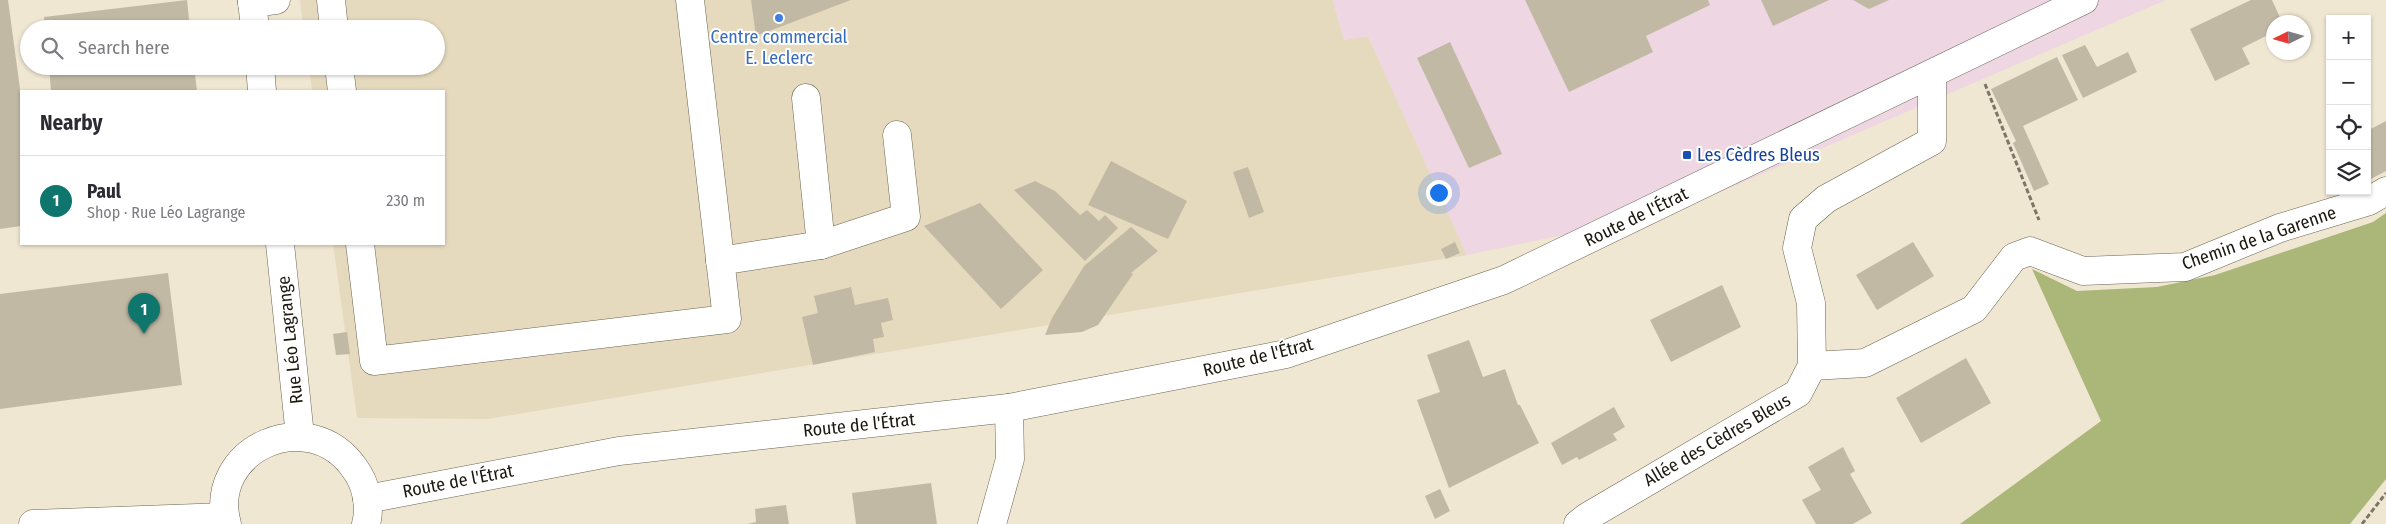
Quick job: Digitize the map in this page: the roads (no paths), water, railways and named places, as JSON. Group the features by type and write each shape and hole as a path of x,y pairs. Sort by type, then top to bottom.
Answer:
{"main road":[{"path":"331,0 333,20"},
{"path":"360,245 374,361 727,319 690,0"},
{"name":"Route de l'Étrat","path":"366,511 619,451 1008,408 1286,354 1504,280 2084,0"},
{"name":"Allée des Cèdres Bleus","path":"1578,524 1798,393 1812,366 1811,303 1797,248 1803,219 1826,199 1932,141 1932,74"},
{"path":"261,75 262,90"},
{"path":"340,75 342,90"},
{"path":"806,98 821,245"},
{"path":"720,261 821,245 906,217 897,135"},
{"name":"Chemin de la Garenne","path":"1812,366 1865,363 1974,309 2014,257 2030,251 2083,271 2186,267 2280,228 2369,201 2386,191"},
{"name":"Rue Léo Lagrange","path":"280,245 300,436"},
{"path":"992,524 1010,459 1008,408"},
{"path":"33,524 226,521 226,495 233,473 247,456 266,443 282,438 300,436 331,445 348,458 361,477 366,511"}],"place":[{"name":"Centre commercial E. Leclerc","path":"779,18"},
{"name":"Les Cèdres Bleus","path":"1687,155"},
{"name":"Paul","path":"144,334"}]}
